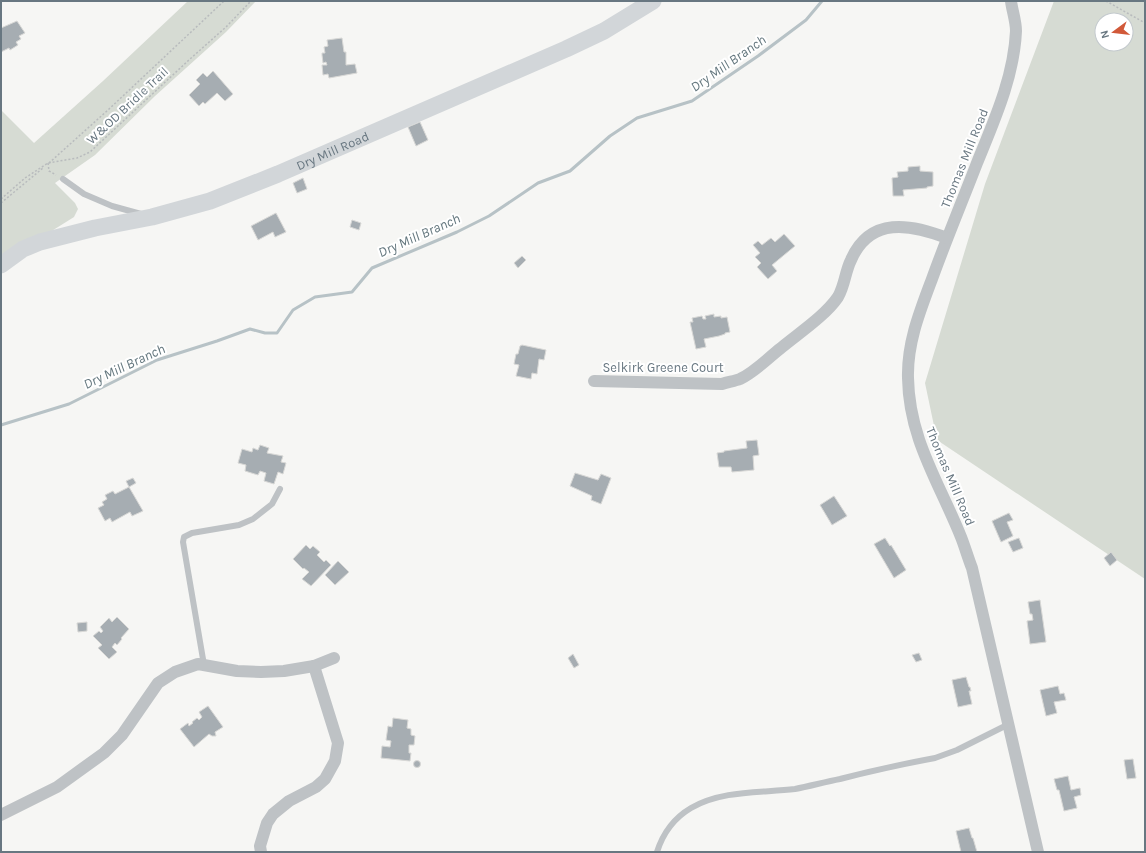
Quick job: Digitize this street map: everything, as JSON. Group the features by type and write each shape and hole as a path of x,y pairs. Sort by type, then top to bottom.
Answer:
{"street":[{"name":"Dry Mill Road","path":"1,265 23,249 40,242 95,228 152,217 210,201 278,174 566,49 604,31 653,1"},
{"name":"Thomas Mill Road","path":"1011,1 1016,29 1012,68 995,120 947,238 913,332 909,356 908,376 912,420 919,440 962,538 972,568 1038,852"},
{"name":"Selkirk Greene Court","path":"594,381 722,384 740,379 762,363 824,312 838,297 845,281 850,260 859,245 870,233 885,227 902,227 924,230 947,238"},
{"path":"1,816 57,787 104,753 122,735 158,683 175,672 198,664 261,672 284,671 314,666 334,658"},
{"path":"261,852 260,846 267,823 273,814 289,801 321,783 335,762 338,743 314,666"}],"lane":[{"path":"63,179 84,194 112,206 152,217"},
{"path":"204,665 182,542 184,537 192,533 239,525 253,519 272,504 280,489"},
{"path":"657,852 659,843 677,818 706,801 723,796 796,788 935,758 956,750 1008,725"}],"path":[{"path":"1,203 108,110 224,1"},
{"name":"W&OD Bridle Trail","path":"1,199 25,178 48,163 77,158 90,152 207,45 251,1"},
{"path":"1106,1 1145,23"},
{"path":"48,163 49,170 63,179"}],"shaded area":[{"path":"188,1 256,1 226,32 155,96 95,155 55,183 75,203 78,209 74,217 23,249 1,265 1,110 34,143"},
{"path":"1054,1 1145,1 1145,579 937,440 925,383 985,184"}],"building":[{"path":"17,21 25,33 19,36 21,39 16,42 18,45 10,50 9,48 1,52 1,28"},
{"path":"342,38 344,52 346,52 346,65 355,64 357,73 329,78 328,74 323,75 322,65 327,65 326,62 323,63 322,53 325,53 324,47 328,46 327,40"},
{"path":"213,71 233,94 225,101 217,93 205,104 203,102 199,106 189,95 200,84 196,80 203,73 207,77"},
{"path":"420,122 428,140 416,146 408,127"},
{"path":"920,166 920,171 933,172 933,186 903,190 904,196 893,196 892,178 898,177 897,172 908,171 908,167"},
{"path":"303,178 307,189 297,193 293,183"},
{"path":"276,213 286,232 275,237 273,232 258,240 251,226"},
{"path":"352,220 361,223 359,230 350,227"},
{"path":"784,234 795,246 772,265 777,271 768,279 757,267 761,263 755,257 760,253 753,245 758,241 762,245 771,238 775,242"},
{"path":"522,256 526,260 518,268 514,263"},
{"path":"714,314 714,317 727,317 730,332 704,339 706,347 696,349 690,322 693,322 692,318 702,316 703,319 706,319 705,316"},
{"path":"522,345 546,350 544,360 539,359 537,374 532,373 531,379 516,376 519,365 514,364 516,354 518,354 520,346"},
{"path":"757,440 759,455 753,456 754,470 732,472 731,467 719,467 717,453 747,448 746,441"},
{"path":"260,445 269,448 267,453 283,456 281,462 286,463 283,474 278,472 274,484 264,481 266,473 260,471 258,475 245,471 246,465 238,463 242,449 252,452 253,448 258,450"},
{"path":"575,473 598,480 601,474 611,478 601,504 591,500 592,496 570,486"},
{"path":"133,478 136,483 129,487 126,481"},
{"path":"129,487 143,511 132,516 130,512 112,522 110,518 105,521 98,508 104,505 102,502 107,499 105,495 113,491 115,494"},
{"path":"834,496 847,516 832,525 820,505"},
{"path":"1009,513 1013,520 1007,522 1013,536 1001,542 992,521"},
{"path":"885,538 906,570 894,578 874,544"},
{"path":"1019,538 1023,548 1013,552 1008,542"},
{"path":"306,545 310,549 313,546 320,552 317,555 324,562 326,560 331,565 311,586 302,579 309,572 304,568 303,569 293,559"},
{"path":"1111,552 1117,560 1110,566 1104,558"},
{"path":"338,561 349,572 335,585 325,575"},
{"path":"1040,600 1046,642 1030,644 1027,621 1033,620 1032,614 1030,614 1028,602"},
{"path":"117,617 129,629 117,645 115,643 112,647 117,652 109,659 98,648 102,645 93,636 99,631 101,633 103,631 100,627 109,618 112,622"},
{"path":"87,622 87,631 78,632 77,623"},
{"path":"919,653 922,660 916,662 912,655"},
{"path":"573,654 579,665 574,668 568,658"},
{"path":"966,677 971,691 969,691 972,704 958,707 952,680"},
{"path":"1058,686 1060,694 1064,693 1066,700 1054,702 1057,713 1046,716 1040,690"},
{"path":"208,706 223,727 215,732 216,736 209,734 194,747 180,729 188,723 189,726 197,718 199,720 202,717 199,712"},
{"path":"393,718 408,720 407,728 411,729 411,735 415,736 414,745 409,745 409,753 411,753 410,761 381,758 382,746 390,747 391,741 386,740 388,726 392,727"},
{"path":"1133,759 1136,778 1127,779 1124,760"},
{"path":"417,760 420,761 420,767 417,768 414,767 413,764 414,761"},
{"path":"1068,776 1071,790 1080,788 1081,795 1074,797 1077,808 1064,811 1059,790 1057,790 1054,779"},
{"path":"969,828 977,852 961,852 956,831"}],"waterway":[{"name":"Dry Mill Branch","path":"1,425 69,404 157,360 250,329 265,333 277,333 293,310 315,297 352,292 372,268 457,232 489,216 538,183 570,171 610,136 637,118 692,101 758,56 806,20 822,1"}]}
